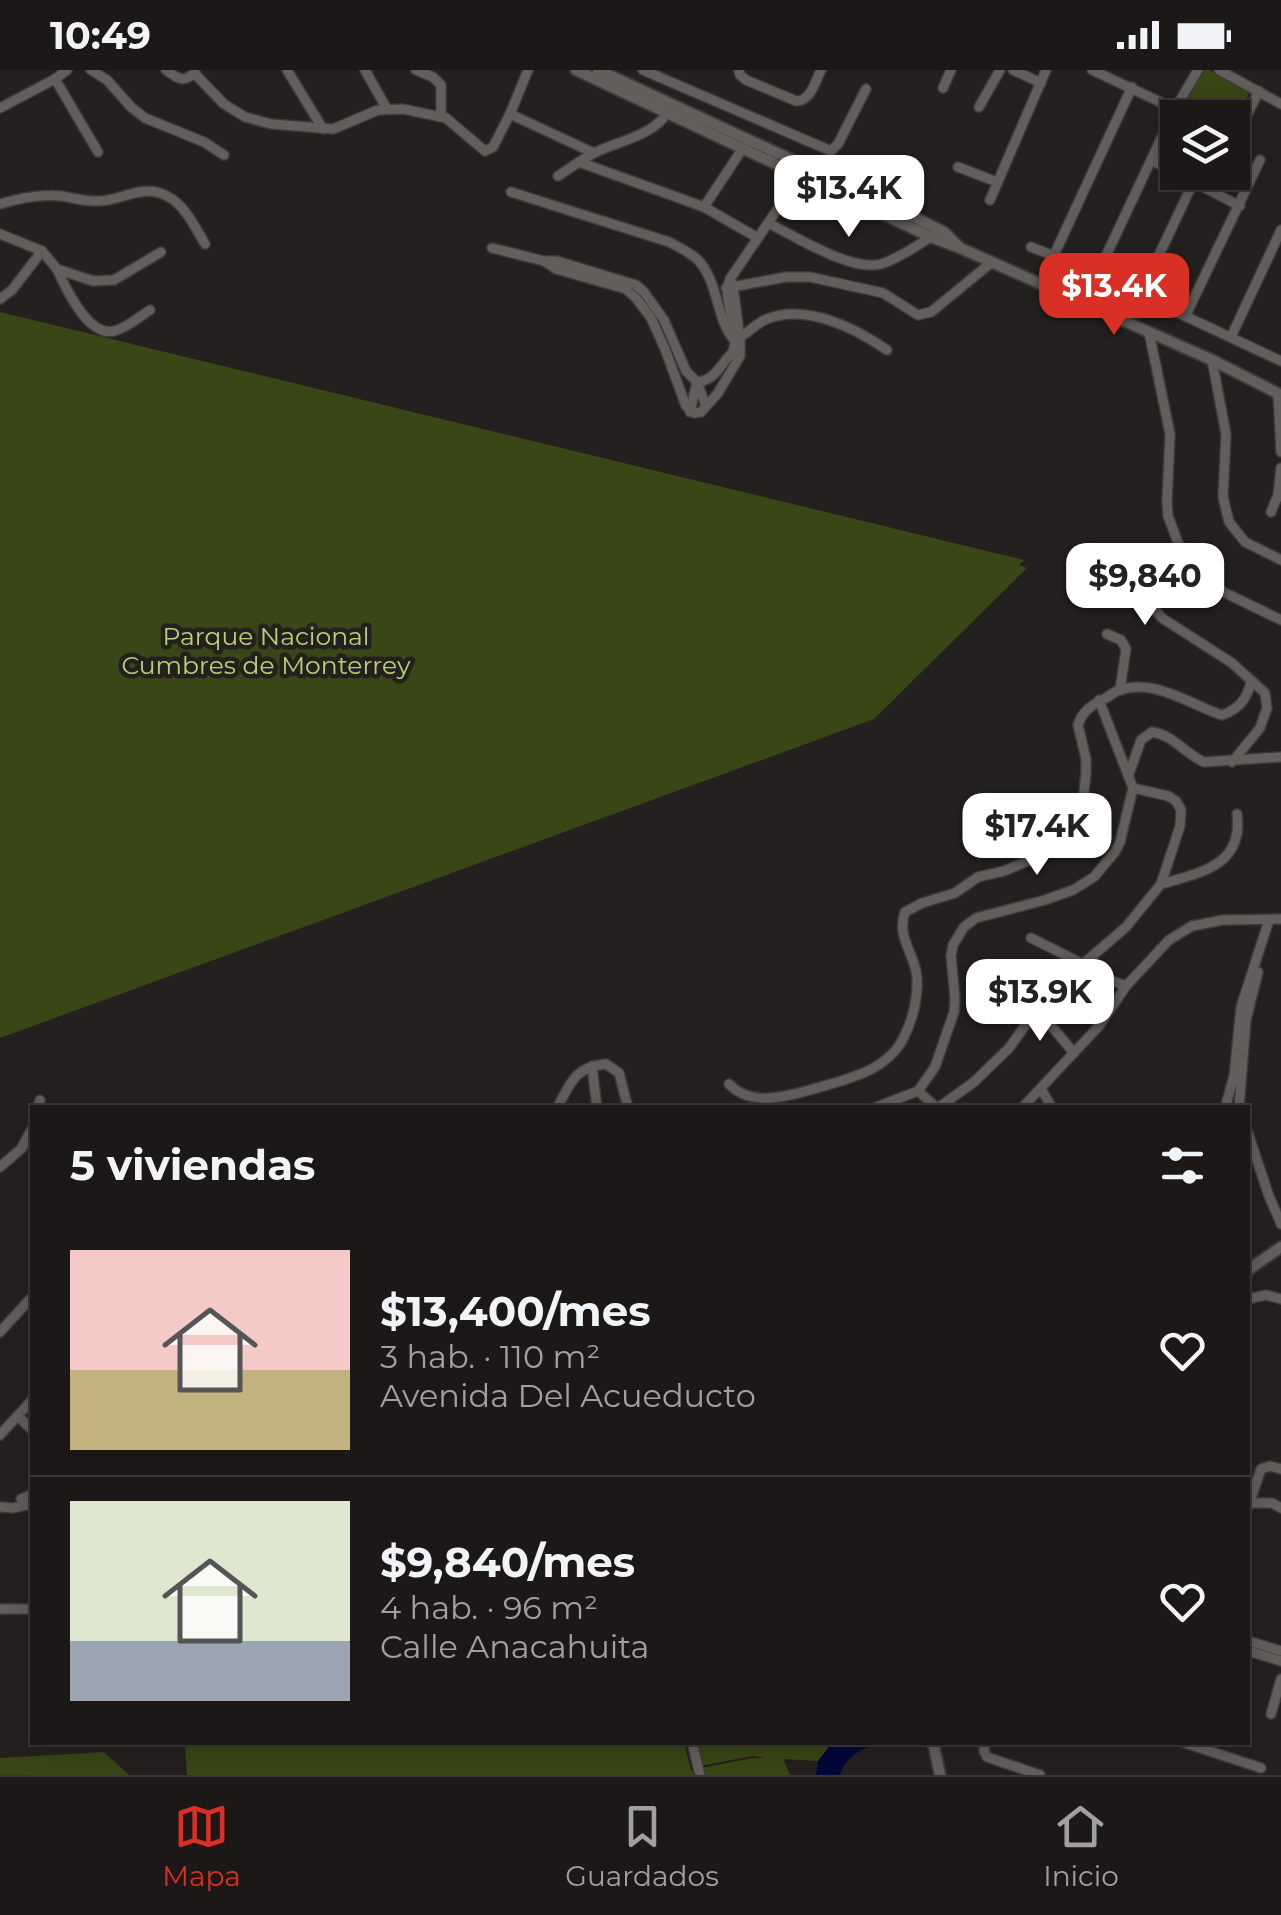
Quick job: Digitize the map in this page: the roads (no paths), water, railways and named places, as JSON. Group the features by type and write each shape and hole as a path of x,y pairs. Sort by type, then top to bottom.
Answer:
{"street":[{"path":"0,108 67,70"},
{"path":"91,70 144,118 204,142 224,155"},
{"path":"166,70 178,79 187,79 196,72 224,104 245,117 271,124 323,129 338,127 368,113 403,110 441,116 484,151 493,147 528,70"},
{"path":"287,70 323,129"},
{"path":"365,70 387,109"},
{"path":"416,70 438,80 442,90 441,116"},
{"path":"576,70 931,237 1212,360 1280,394 1281,452"},
{"path":"598,70 944,232 960,248"},
{"path":"643,70 831,152 866,88"},
{"path":"669,82 676,70"},
{"path":"740,70 746,80 796,102 809,95 821,70"},
{"path":"943,88 952,70"},
{"path":"979,107 1000,70"},
{"path":"1013,70 1041,83"},
{"path":"990,200 1046,70"},
{"path":"1092,70 1160,101"},
{"path":"1181,100 1198,70"},
{"path":"1219,70 1281,104"},
{"path":"55,79 98,152"},
{"path":"1054,256 1132,87"},
{"path":"1250,109 1259,91"},
{"path":"558,176 594,153 650,130 668,112"},
{"path":"510,114 594,153"},
{"path":"1097,275 1160,140"},
{"path":"704,207 743,148"},
{"path":"1150,160 1160,165"},
{"path":"1186,315 1260,160"},
{"path":"579,162 704,207 758,238"},
{"path":"958,166 997,182"},
{"path":"692,413 700,412 718,393 736,365 740,356 730,284 800,176"},
{"path":"1140,295 1191,190"},
{"path":"1208,190 1240,206"},
{"path":"0,204 34,196 101,202 154,191 180,205 205,244"},
{"path":"511,192 654,237 688,253 698,260 711,280 728,332 737,340"},
{"path":"768,223 863,265 891,260 931,237"},
{"path":"1232,337 1281,230"},
{"path":"0,234 42,251 57,269 67,292 100,330 117,331 150,310"},
{"path":"1031,247 1280,357"},
{"path":"492,248 636,285 664,320 706,406"},
{"path":"0,298 12,290 42,251"},
{"path":"57,269 93,282 105,282 161,252"},
{"path":"544,261 556,269 626,289 636,298 651,318 692,413"},
{"path":"730,284 786,276 810,278 882,292 924,315 992,262"},
{"path":"697,382 715,374 737,340 771,317 801,315 844,326 887,350"},
{"path":"1149,332 1170,434 1168,516 1180,548 1209,585 1281,620"},
{"path":"1212,360 1226,434 1224,498 1229,522 1245,542 1281,560"},
{"path":"692,413 697,382"},
{"path":"1271,512 1279,496 1281,468"},
{"path":"1121,570 1162,618 1232,663 1265,693 1267,708 1260,728 1232,762"},
{"path":"1107,634 1121,640 1126,649 1120,690"},
{"path":"729,1084 751,1098 786,1102 856,1076 894,1052 904,1038 916,997 917,983 902,930 905,912 922,902 955,893 978,878 1032,859 1073,831 1082,812 1086,772 1078,725 1085,711 1099,700 1120,690 1156,689 1222,715 1238,708 1251,682"},
{"path":"881,1105 918,1090 935,1067 954,1012 951,956 956,936 976,918 1074,890 1094,876 1116,852 1133,788 1099,700"},
{"path":"1128,776 1141,740 1152,732 1170,737 1204,762 1280,757"},
{"path":"942,1105 974,1082 1009,1048 1037,1009 1126,928 1161,884 1180,826 1180,810 1168,796 1133,788"},
{"path":"1161,884 1219,864 1237,834 1237,814"},
{"path":"1025,1105 1099,1026 1126,986 1169,940 1192,926 1223,920 1275,919 1238,1022 1234,1076 1226,1102 1240,1104 1250,989"},
{"path":"1031,938 1126,986"},
{"path":"999,981 1037,1009 1074,1053"},
{"path":"559,1105 577,1073 606,1064 619,1073 627,1105"},
{"path":"592,1066 597,1105"},
{"path":"1040,1088 1050,1105"},
{"path":"918,1090 935,1105"},
{"path":"0,1167 21,1149 30,1133"},
{"path":"1252,1150 1281,1224"},
{"path":"1250,1269 1281,1247"},
{"path":"1250,1299 1266,1295 1281,1299"},
{"path":"0,1332 30,1303"},
{"path":"0,1434 30,1402"},
{"path":"18,1416 30,1428"},
{"path":"1250,1499 1260,1469 1281,1469"},
{"path":"21,1499 30,1495"},
{"path":"1250,1505 1272,1503 1281,1508"},
{"path":"0,1507 30,1504"},
{"path":"0,1609 30,1609"},
{"path":"1250,1641 1281,1650"},
{"path":"1250,1653 1281,1661"},
{"path":"1271,1714 1281,1678"},
{"path":"693,1745 700,1775"},
{"path":"934,1745 940,1775"},
{"path":"985,1745 988,1757 1040,1775"},
{"path":"1191,1745 1256,1766 1243,1775"}],"park label":[{"name":"Parque Nacional Cumbres de Monterrey","path":"266,650"}]}
